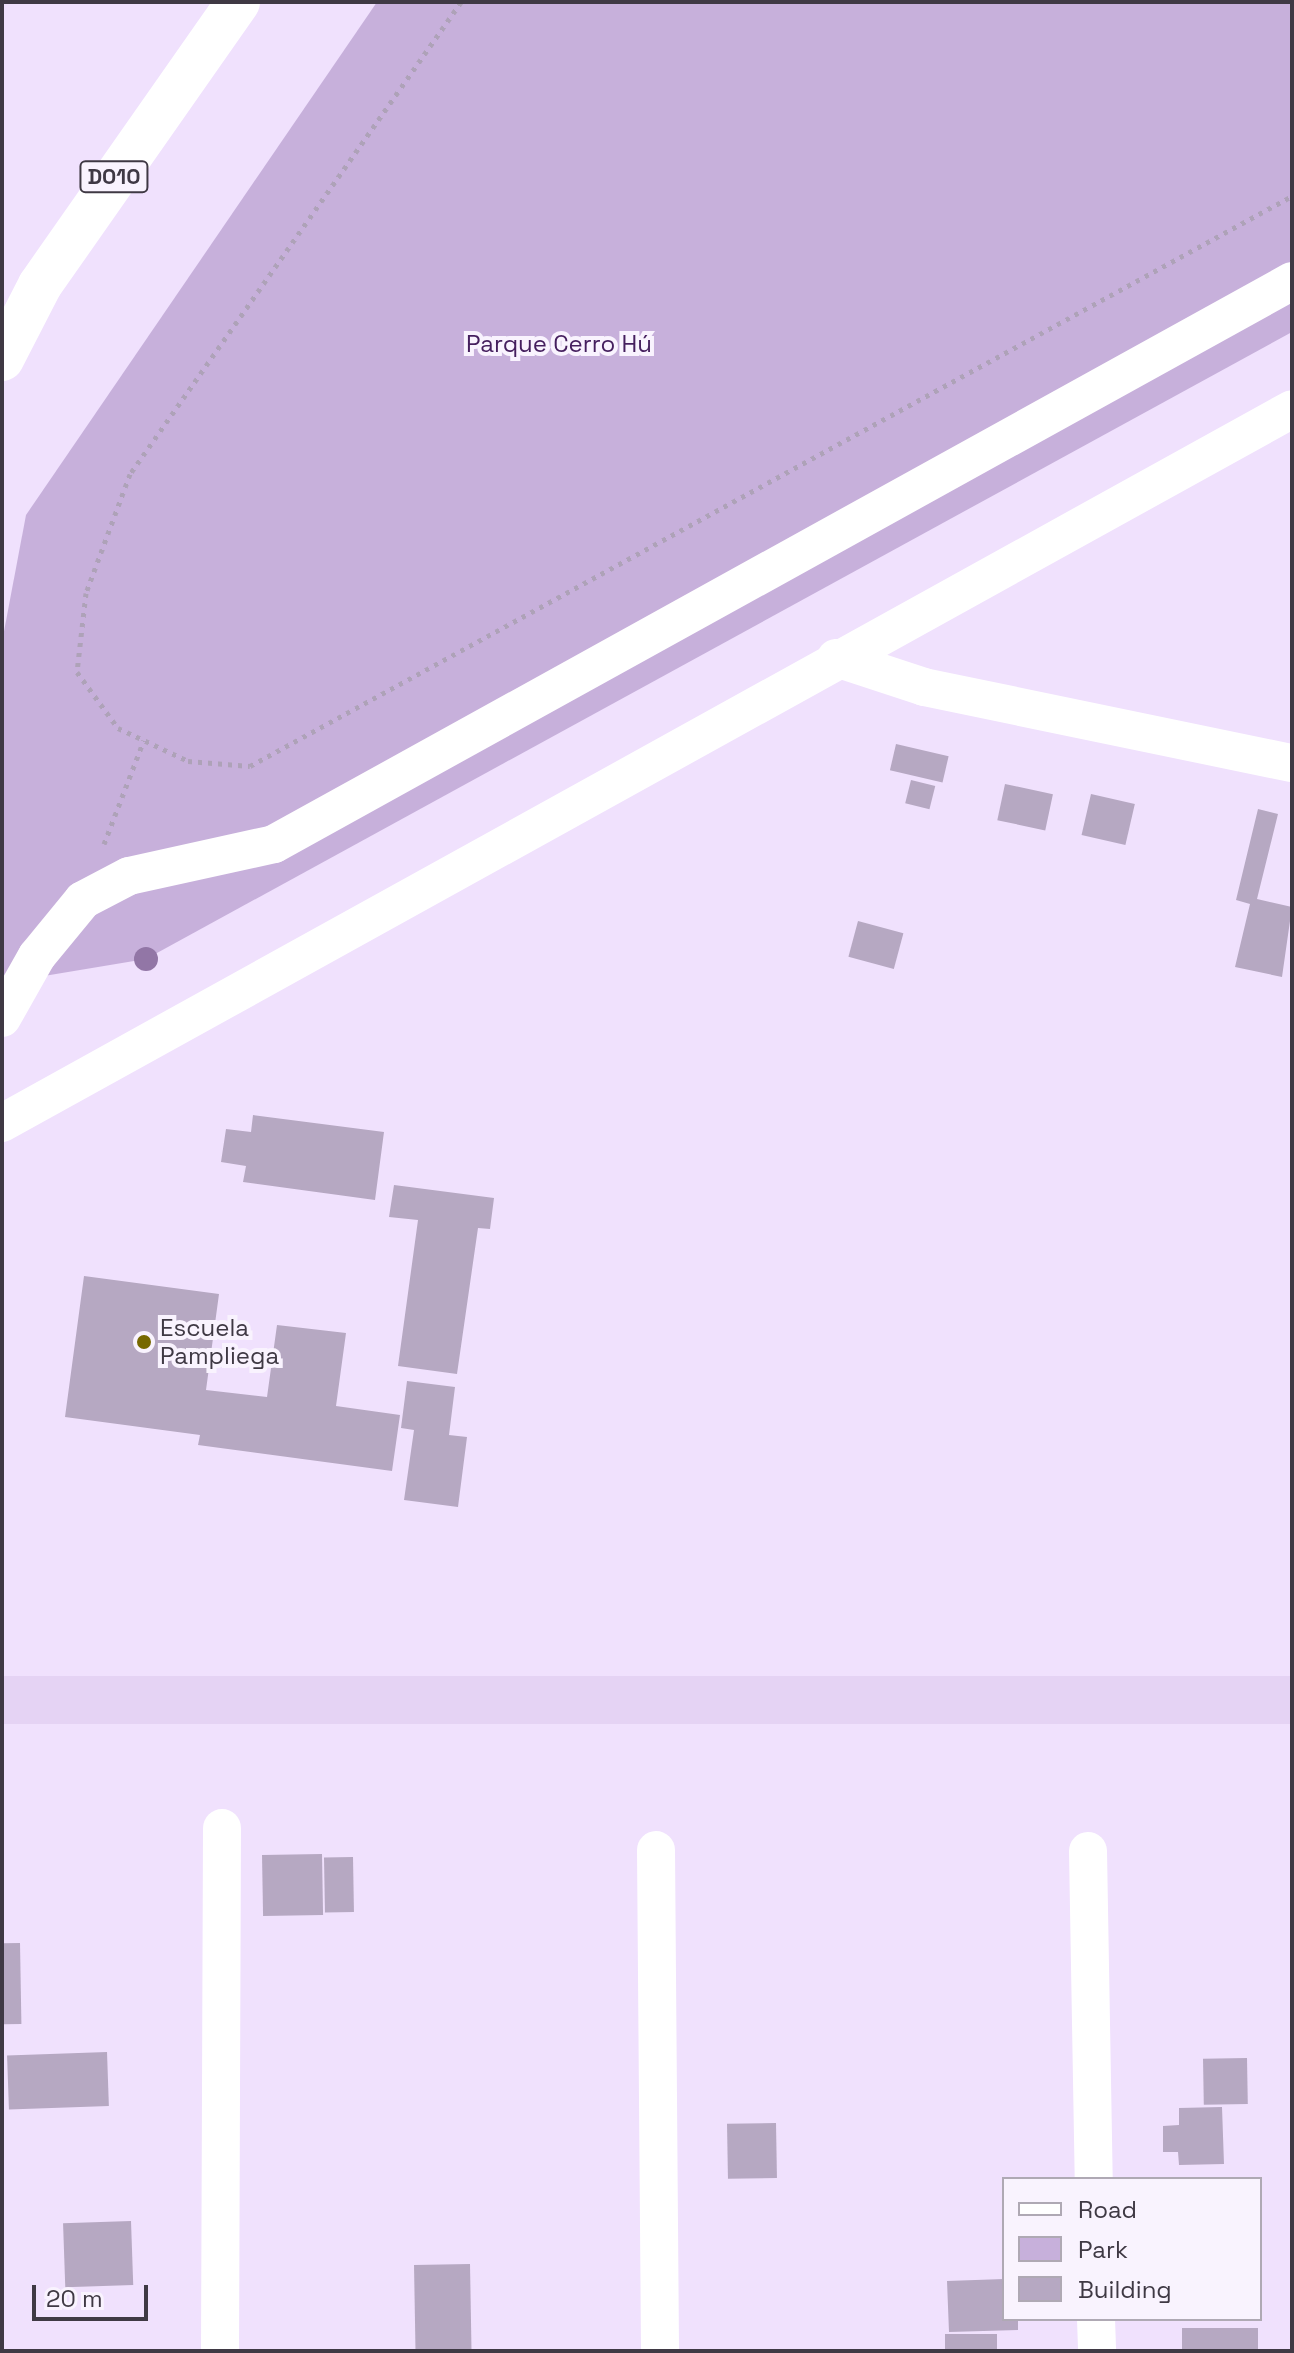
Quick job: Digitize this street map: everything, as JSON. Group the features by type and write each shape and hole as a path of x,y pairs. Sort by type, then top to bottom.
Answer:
{"main road":[{"name":"D010","path":"2,359 40,285 238,2"}],"street":[{"path":"2,1018 37,956 83,900 129,876 274,844 1292,281"},
{"path":"2,1123 836,658 1292,409"},
{"path":"836,658 924,687 1292,763"},
{"path":"220,2351 222,1828"},
{"path":"656,1850 660,2351"},
{"path":"1088,1851 1094,2177"},
{"path":"1096,2321 1097,2351"}],"path":[{"path":"461,2 130,474 86,593 77,672 118,728 188,761 250,766 1292,196"},
{"path":"83,900 144,740"}],"shaded area":[{"path":"2,1676 1292,1676 1292,1724 2,1724"}],"green space":[{"name":"Parque Cerro Hú","path":"377,2 1292,2 1292,332 146,959 2,983 2,642 26,515"}],"building":[{"path":"896,744 949,756 943,782 890,770"},
{"path":"911,780 935,786 929,809 905,803"},
{"path":"1005,784 1053,794 1045,830 997,820"},
{"path":"1091,794 1135,804 1125,845 1082,835"},
{"path":"1258,809 1278,814 1257,899 1292,907 1282,977 1235,967 1250,904 1236,900"},
{"path":"858,921 903,933 894,969 848,957"},
{"path":"253,1115 384,1132 375,1200 243,1182 246,1166 221,1162 226,1129 251,1132"},
{"path":"394,1185 494,1198 490,1229 478,1228 457,1374 398,1366 418,1220 389,1217"},
{"path":"84,1276 219,1294 206,1390 267,1397 277,1325 346,1333 336,1406 400,1415 392,1471 198,1445 200,1435 65,1417"},
{"path":"407,1381 455,1387 449,1435 467,1437 458,1507 404,1500 414,1430 401,1428"},
{"path":"322,1854 323,1915 263,1916 262,1855"},
{"path":"353,1857 354,1912 325,1912 324,1858"},
{"path":"2,1943 20,1943 21,2024 3,2024"},
{"path":"107,2052 109,2106 9,2109 7,2055"},
{"path":"1247,2058 1248,2104 1204,2105 1203,2059"},
{"path":"1222,2107 1224,2164 1179,2165 1178,2152 1163,2152 1163,2126 1179,2125 1179,2108"},
{"path":"776,2123 777,2178 728,2179 727,2124"},
{"path":"131,2221 133,2285 65,2287 63,2223"},
{"path":"470,2264 472,2351 416,2351 414,2265"},
{"path":"1002,2279 1002,2321 1018,2321 1018,2330 949,2332 947,2281"},
{"path":"1182,2328 1258,2328 1258,2351 1182,2351"},
{"path":"945,2334 997,2334 997,2351 945,2351"}],"place":[{"name":"Escuela Pampliega","path":"144,1342"}]}
